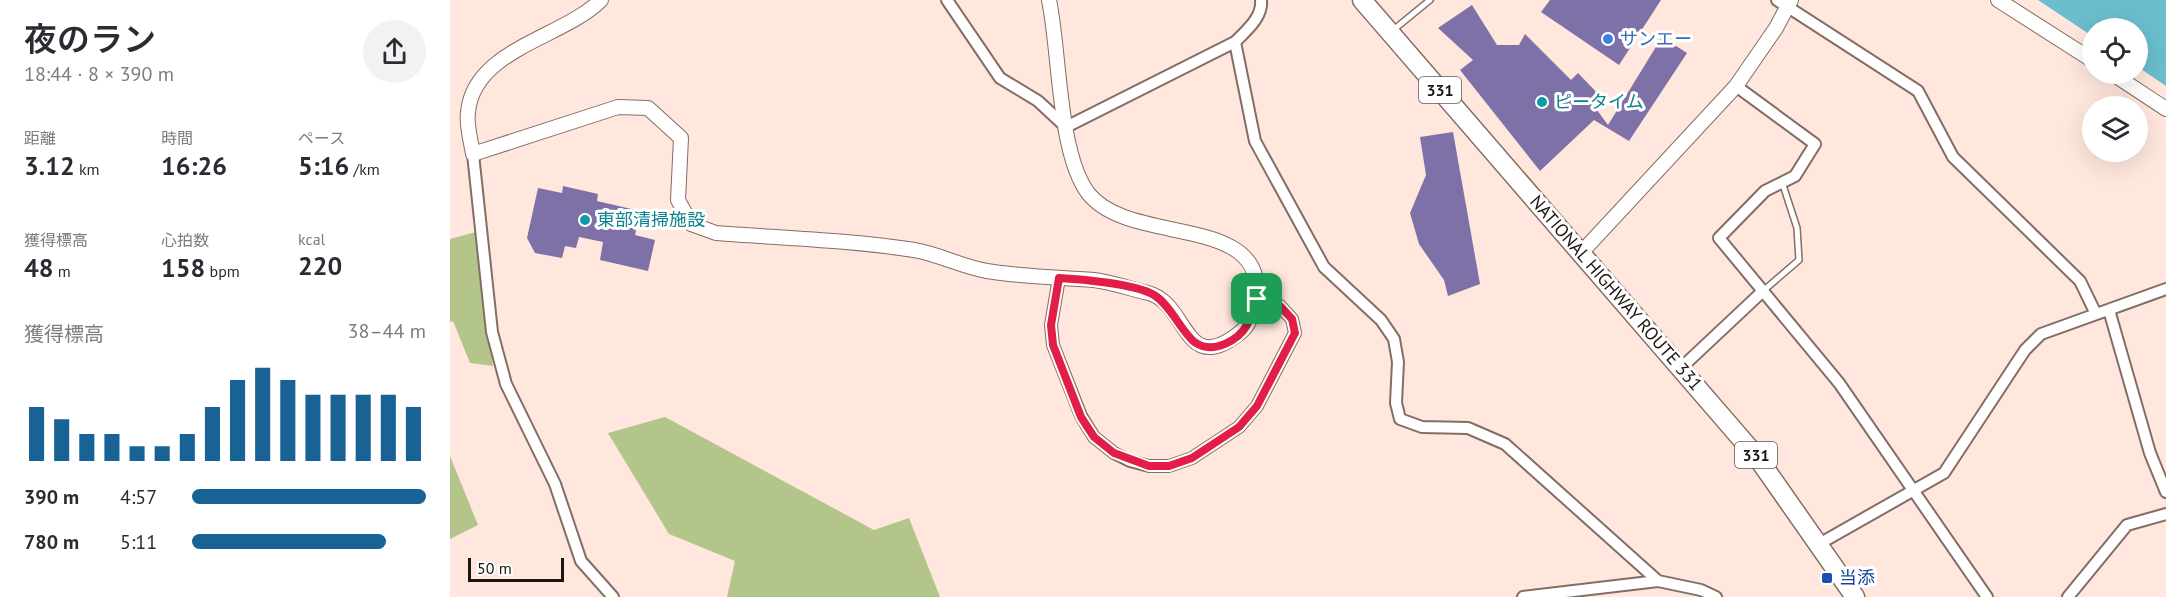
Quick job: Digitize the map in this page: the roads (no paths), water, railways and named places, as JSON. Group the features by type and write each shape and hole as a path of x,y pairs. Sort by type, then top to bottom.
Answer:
{"highway":[{"name":"NATIONAL HIGHWAY ROUTE 331","path":"1362,0 1757,457 1855,597"}],"street":[{"path":"602,0 586,15 517,49 479,79 468,112 492,332 506,384 555,484 581,561 614,597"},
{"path":"947,0 1000,78 1038,101 1066,127"},
{"path":"473,154 618,107 648,108 681,138 678,200 691,224 716,232 915,250 986,271 1097,280 1154,294 1178,318 1195,343 1209,347 1225,345 1246,327 1257,299 1257,285 1253,273 1245,258 1229,244 1129,220 1100,204 1078,178 1072,164 1056,38 1048,0"},
{"path":"1066,127 1235,42 1252,25 1262,6 1261,0"},
{"path":"1998,0 2082,54"},
{"path":"1581,253 1736,86 1761,51 1785,2 1918,91 1953,157 2080,281 2096,314"},
{"path":"1235,42 1255,141 1324,267 1381,320 1394,339 1398,362 1396,403 1400,419 1422,427 1468,428 1505,444 1658,581"},
{"path":"2128,84 2166,109"},
{"path":"1736,86 1815,144 1795,176 1765,191 1719,238 1839,383 1988,597"},
{"path":"1059,278 1051,325 1053,345 1081,417 1094,437 1114,453 1149,466 1169,466 1192,458 1239,427 1257,406 1295,333 1292,319 1280,306 1257,299"},
{"path":"1819,544 1944,472 2025,350 2041,334 2166,290"},
{"path":"1681,368 1763,291"},
{"path":"2109,310 2150,453 2166,492"},
{"path":"2068,597 2127,525 2166,514"},
{"path":"1523,597 1658,581 1701,590 1716,597"}],"lane":[{"path":"1390,32 1430,0"},
{"path":"1763,291 1799,260 1797,228 1782,182"}],"water":[{"path":"2038,0 2166,0 2166,86 2148,74 2148,18 2082,18 2082,29"}],"place":[{"name":"サンエー","path":"1608,39"},
{"name":"ピータイム","path":"1542,102"},
{"name":"東部清掃施設","path":"585,220"},
{"name":"当添","path":"1827,578"}]}
